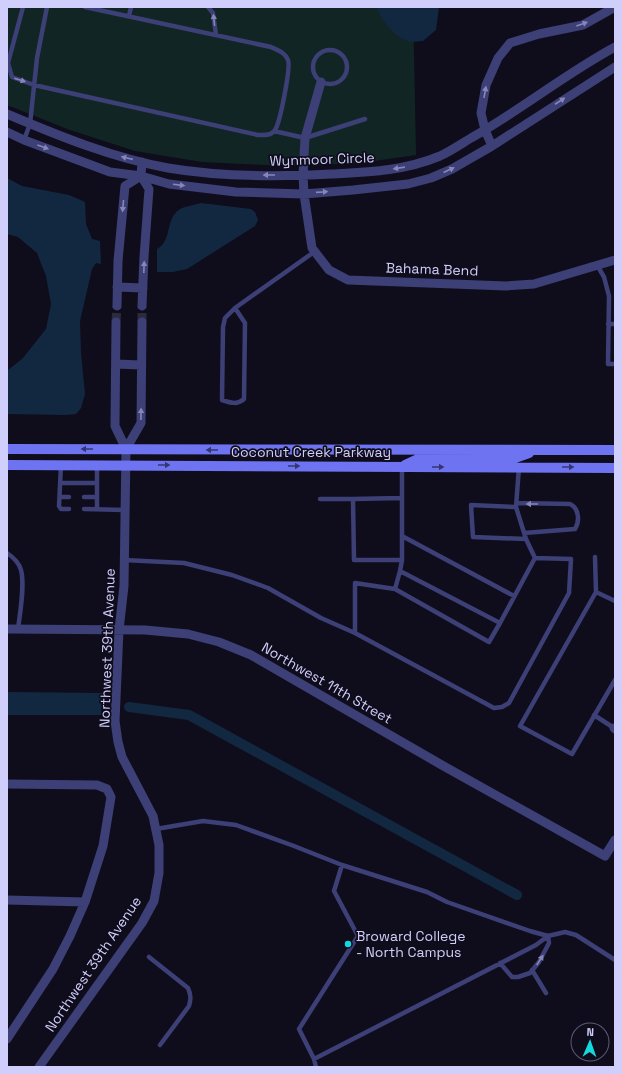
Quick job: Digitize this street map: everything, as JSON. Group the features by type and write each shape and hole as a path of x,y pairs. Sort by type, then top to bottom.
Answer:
{"main road":[{"name":"Coconut Creek Parkway","path":"7,449 615,450"},
{"path":"402,466 420,458 515,458 534,451"},
{"name":"Coconut Creek Parkway","path":"7,465 615,468"}],"street":[{"path":"492,146 485,130 481,113 486,85 498,58 510,43 539,34 583,25 615,7"},
{"name":"Wynmoor Circle","path":"7,114 114,155 168,168 236,175 303,176 376,172 409,167 441,155 485,130 595,58 615,47"},
{"path":"7,132 24,140 110,172 141,176 169,184 236,192 304,194 352,190 408,184 431,178 452,169 492,146 615,67"},
{"name":"Bahama Bend","path":"321,82 305,138 303,176 304,194 312,248 329,270 348,280 506,286 534,284 615,260"},
{"path":"142,162 141,176 150,189 142,306"},
{"path":"117,306 117,287 125,186 141,176"},
{"path":"117,287 143,288"},
{"path":"116,322 115,426 126,449"},
{"path":"126,449 141,423 142,322"},
{"path":"116,364 141,365"},
{"name":"Northwest 39th Avenue","path":"39,1067 142,923 154,901 159,873 159,845 153,816 122,757 115,721 119,630 124,586 126,449"},
{"name":"Northwest 11th Street","path":"7,629 144,630 188,634 219,642 252,655 440,764 605,856 615,840"},
{"path":"7,784 97,785 107,789 111,797 103,846 85,902 70,936 53,968 7,1039"},
{"path":"7,900 85,902"}],"lane":[{"path":"23,7 8,63 12,77 34,85 258,136 269,135 274,131 279,120 289,69 288,60 284,53 271,47 85,7"},
{"path":"24,140 30,124 36,58 47,7"},
{"path":"129,16 131,7"},
{"path":"208,7 213,13 216,35"},
{"path":"330,49 344,56 347,67 343,78 333,84 321,82 313,73 312,67 316,56 320,52 330,49"},
{"path":"274,131 305,138 365,119"},
{"path":"235,308 245,323 244,399 239,403 231,403 222,400 223,327 225,318 235,308 314,252"},
{"path":"597,265 604,277 609,296 608,364 615,364"},
{"path":"608,324 615,324"},
{"path":"61,465 59,506 61,509 69,509"},
{"path":"97,465 97,509"},
{"path":"395,588 402,560 402,466"},
{"path":"520,467 516,505 526,539 535,558"},
{"path":"60,483 97,483"},
{"path":"60,497 69,497"},
{"path":"84,497 97,497"},
{"path":"320,499 401,498"},
{"path":"353,499 354,560 402,560"},
{"path":"524,533 575,529 578,523 577,511 574,506 570,504 471,505 473,537 526,539"},
{"path":"84,509 125,510"},
{"path":"402,536 514,596"},
{"path":"7,553 17,563 21,570 22,588 18,629"},
{"path":"355,633 355,583 395,588 489,642 535,558"},
{"path":"124,560 184,563 232,575 268,588 321,618 355,633 494,708 509,704 569,593 571,559 535,558"},
{"path":"595,558 596,592 520,726 572,754 615,680"},
{"path":"400,571 500,623"},
{"path":"596,592 615,601"},
{"path":"594,715 614,728"},
{"path":"156,829 203,821 236,825 342,865 427,892 447,902 548,936"},
{"path":"316,1067 314,1059 299,1029 358,936 334,892 342,865"},
{"path":"314,1059 536,945 548,936 565,932 576,935 615,960"},
{"path":"500,963 512,977 518,977 530,973 539,962 549,943 548,936"},
{"path":"149,957 188,988 191,994 189,1006 160,1045"},
{"path":"532,970 546,993"}],"green space":[{"path":"7,7 413,7 416,155 360,163 288,166 202,162 135,151 70,130 7,105"}],"water":[{"path":"376,7 439,7 436,30 423,41 409,42 396,35 385,23"},
{"path":"7,178 22,186 69,195 85,202 86,224 92,239 100,241 101,264 96,263 92,269 80,321 85,394 81,408 76,414 7,414 7,371 23,358 46,329 51,304 46,276 37,253 18,237 7,234"},
{"path":"201,203 251,209 255,212 258,220 255,226 187,269 173,272 157,272 157,249 165,240 170,223 176,212 182,208"},
{"path":"7,692 103,693 101,715 7,715"}],"waterway":[{"path":"129,707 189,715 517,895"}],"tunnel":[{"path":"116,322 117,306"},
{"path":"142,306 142,322"}],"place":[{"name":"Broward College - North Campus","path":"348,944"}]}
